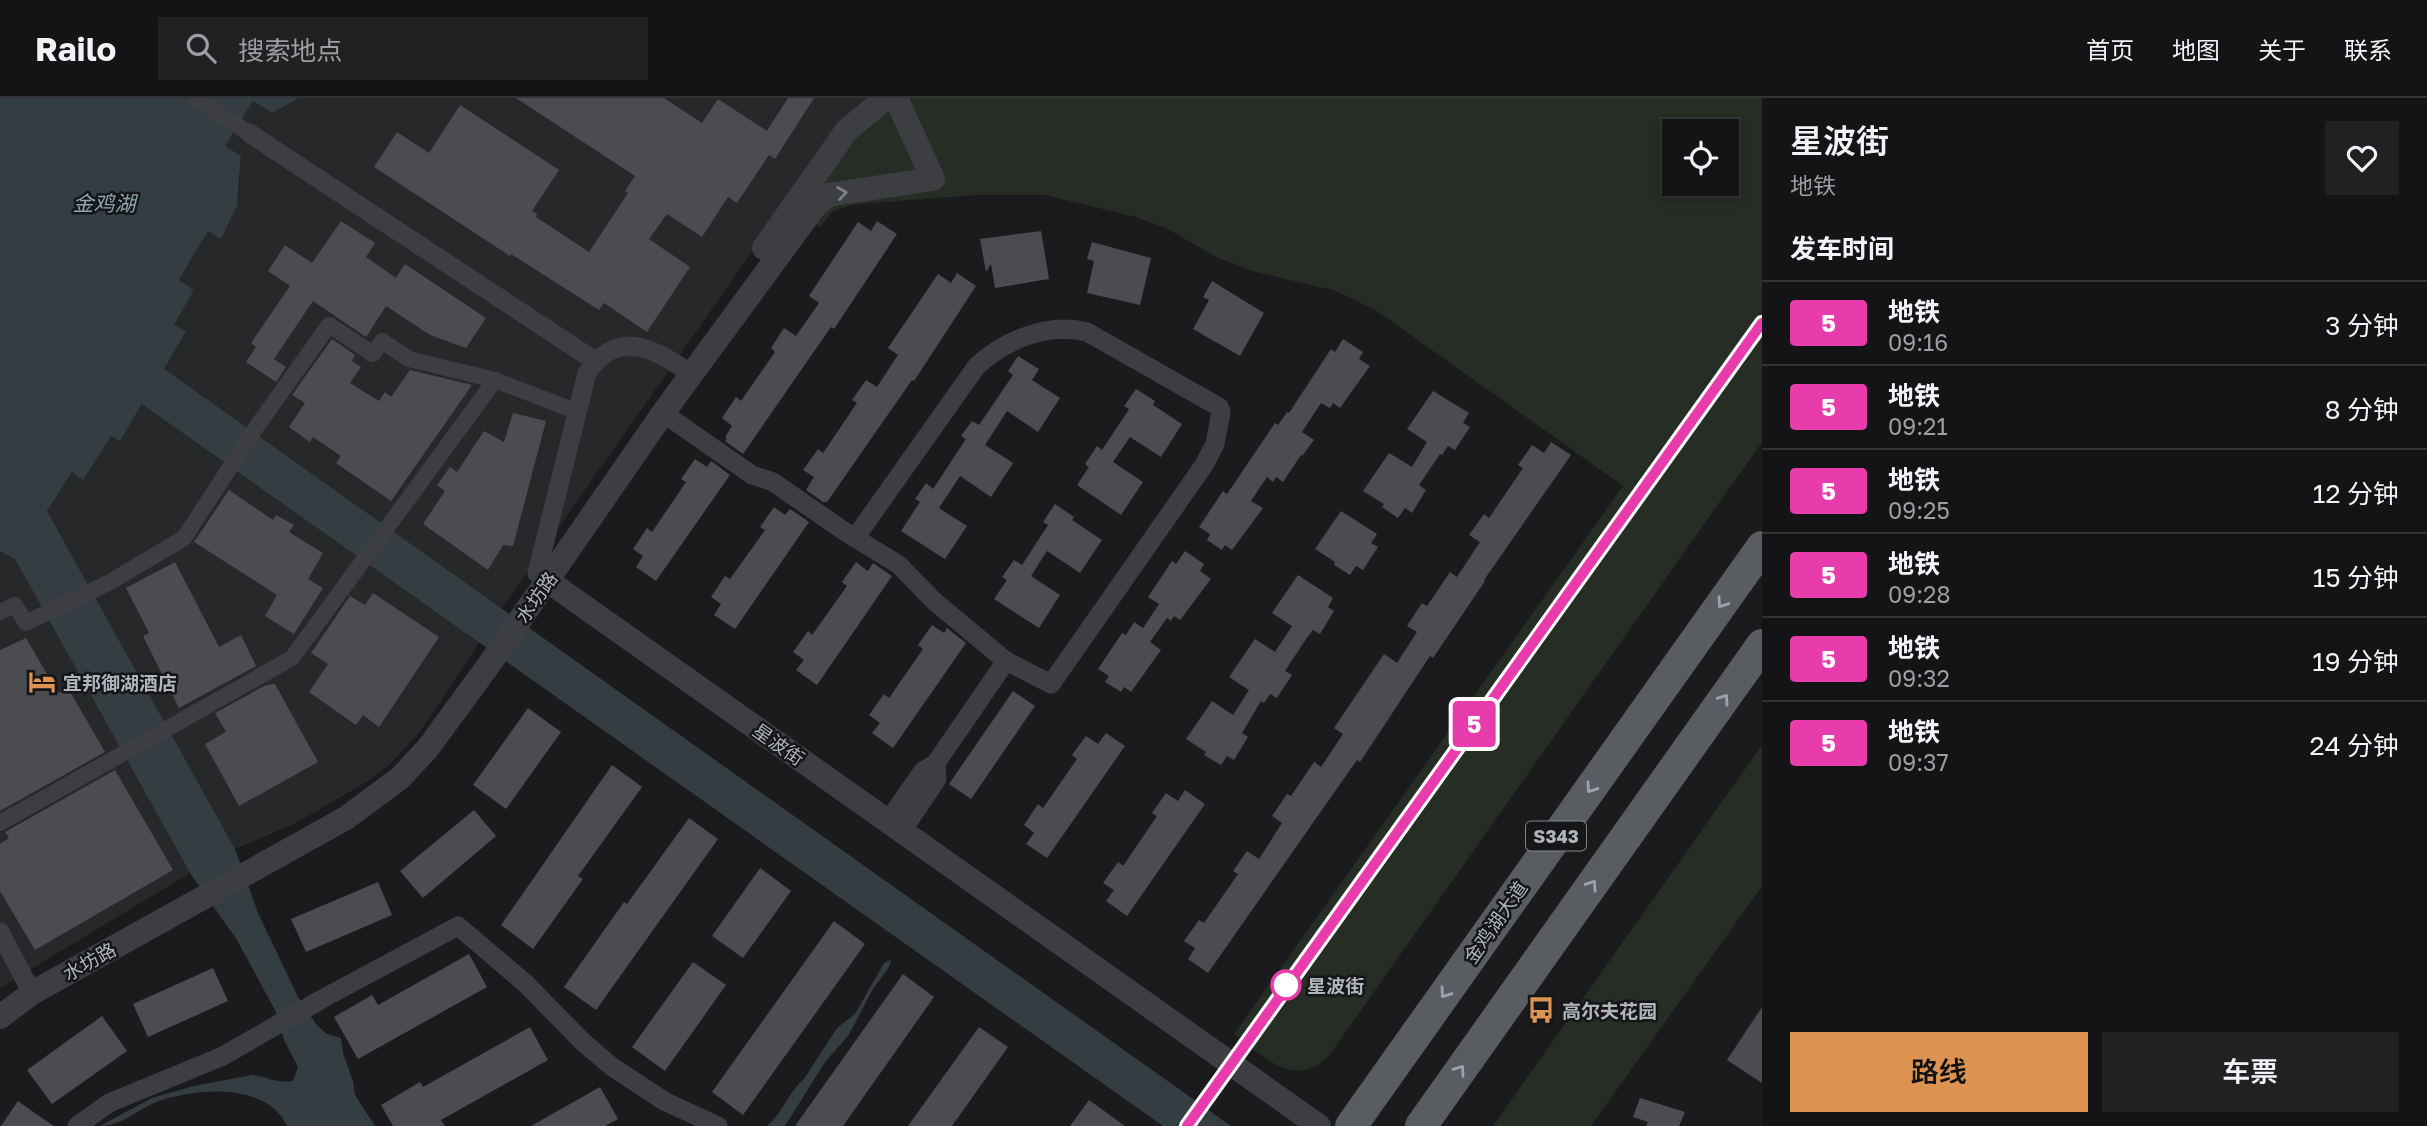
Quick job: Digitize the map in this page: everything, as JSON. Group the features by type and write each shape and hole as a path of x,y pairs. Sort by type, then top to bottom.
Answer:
{"main road":[{"name":"金鸡湖大道","path":"1351,1126 1762,547"},
{"name":"S343","path":"1421,1126 1762,645"}],"street":[{"path":"195,98 595,361"},
{"name":"水坊路","path":"0,997 29,986 254,861 346,818 400,778 428,748 483,662 687,370 847,130 886,98"},
{"name":"水坊路","path":"542,577 663,413 687,370 815,206 828,195 933,179 896,98"},
{"path":"0,612 15,605 26,623 110,582 184,538 257,426 329,325 373,354 382,341 409,359 495,380 578,412"},
{"path":"663,413 752,475 773,482 855,538 899,565 934,601 1006,661 1051,684 1204,465 1215,444 1221,412 1219,407 1087,331 1060,329 1028,336 996,351 976,367 855,538"},
{"path":"542,577 587,373 595,361 607,351 637,346 652,349 687,370"},
{"path":"0,823 292,658 495,380"},
{"name":"星波街","path":"542,577 1319,1126"},
{"path":"895,826 937,779 936,763 1006,661"},
{"path":"77,1126 108,1103 208,1063 458,926 526,983 583,1042 611,1066 663,1101 719,1126"},
{"path":"0,932 29,986"},
{"name":"水坊路","path":"0,1017 29,986"}],"shaded area":[{"path":"299,98 872,98 778,215 502,608 420,732 389,765 368,781 296,823 235,849 47,511 72,472 83,479 111,435 120,441 186,333 173,324 179,281 208,231 221,238 239,196 241,157 225,146 253,101 272,113"},
{"path":"872,98 1762,98 1762,442 1328,1057 1315,1066 1291,1070 1279,1066 1234,1034 1623,486 1377,311 1336,291 1252,271 1216,257 1166,228 1136,217 1045,195 978,195 857,204 833,211 820,227 786,204"},
{"path":"0,551 15,559 190,873 0,988"},
{"path":"1762,745 1762,886 1591,1126 1493,1126"}],"water":[{"name":"金鸡湖","path":"0,98 299,98 272,113 253,101 225,146 241,156 237,206 221,239 208,231 179,280 194,290 174,324 186,332 164,369 1231,1126 1163,1126 142,404 120,441 111,436 83,480 72,472 47,511 235,849 258,913 298,997 316,1024 327,1034 341,1038 355,1095 375,1126 287,1126 277,1112 264,1102 248,1095 211,1092 192,1093 159,1101 124,1120 100,1126 152,1098 194,1086 252,1075 278,1081 293,1081 298,1067 284,1040 276,1012 237,940 190,873 15,559 0,551"},
{"path":"891,960 848,1036 825,1062 785,1126 767,1126 804,1079 837,1028 855,1014 884,963"}],"building":[{"path":"516,98 664,98 702,123 718,99 767,131 788,98 814,98 775,159 769,155 737,203 728,197 702,237 667,214 649,239 690,267 647,332 604,303 599,310 511,254 510,256 374,167 397,132 429,153 460,105 559,170 532,211 537,214 536,217 589,252 628,193 625,191 635,176"},
{"path":"341,221 375,243 366,257 396,278 405,264 486,318 466,348 430,335 386,306 366,337 313,301 274,359 286,367 276,382 246,362 256,347 251,343 290,286 268,271 285,245 312,263"},
{"path":"877,221 897,234 834,329 831,327 743,454 725,441 732,426 722,418 736,397 741,401 775,352 771,348 784,328 796,336 819,303 809,296 858,222 871,231"},
{"path":"1041,231 1049,279 995,288 991,264 986,272 980,239"},
{"path":"1092,242 1151,258 1140,305 1087,293 1094,261 1087,259"},
{"path":"957,273 976,286 914,381 912,380 827,502 823,502 806,490 814,477 803,470 818,449 823,453 857,403 852,400 866,380 877,387 898,355 888,348 938,274 951,283"},
{"path":"1212,281 1264,313 1240,356 1193,329 1209,300 1203,297"},
{"path":"332,339 355,355 352,361 361,367 350,383 379,401 385,392 391,397 410,370 472,385 391,501 336,463 341,456 313,437 310,442 289,427 305,403 292,395"},
{"path":"1343,339 1363,352 1359,359 1370,366 1340,408 1333,403 1330,408 1321,403 1302,432 1314,440 1283,482 1276,477 1273,482 1267,477 1251,501 1263,508 1232,550 1225,545 1222,550 1207,540 1210,534 1199,527 1223,491 1227,494 1275,423 1278,425 1287,412 1289,413 1331,349 1335,352"},
{"path":"1018,356 1039,369 1032,380 1060,398 1038,432 1007,411 985,445 1013,463 991,497 960,476 939,508 967,526 945,559 901,531 920,502 915,499 926,483 933,489 966,439 961,436 972,421 979,425 1013,375 1008,371"},
{"path":"1136,389 1155,401 1153,405 1182,424 1161,457 1130,437 1113,462 1143,482 1121,515 1077,485 1089,467 1085,464 1097,446 1102,450 1129,409 1124,406"},
{"path":"1433,391 1469,413 1463,423 1470,427 1455,450 1448,446 1442,455 1440,454 1419,485 1426,490 1412,513 1405,508 1398,518 1382,507 1384,504 1363,491 1389,453 1412,467 1427,442 1407,429"},
{"path":"513,413 546,421 513,546 503,545 488,570 423,524 445,491 437,485 450,467 457,472 484,431 504,442"},
{"path":"1551,442 1571,455 1433,658 1430,656 1360,762 1357,760 1208,973 1188,959 1195,948 1184,941 1199,920 1204,923 1238,874 1233,871 1247,851 1259,859 1282,823 1272,816 1287,794 1291,796 1314,762 1321,767 1343,734 1334,728 1384,654 1397,663 1417,632 1407,626 1422,603 1427,606 1450,572 1457,577 1480,542 1469,535 1484,514 1489,518 1523,468 1518,465 1532,445 1544,453"},
{"path":"695,459 707,467 711,461 730,475 656,581 636,567 643,556 633,549 647,528 652,532 686,482 681,479"},
{"path":"229,490 273,520 276,515 294,525 289,532 323,553 308,579 323,588 294,634 265,616 277,595 194,542"},
{"path":"1055,504 1074,517 1072,520 1102,540 1080,573 1047,551 1031,576 1060,595 1039,628 994,599 1007,580 1002,577 1014,560 1022,565 1048,525 1043,522"},
{"path":"774,507 785,515 790,509 809,522 735,629 714,615 721,604 711,597 725,576 730,579 765,530 760,527"},
{"path":"1341,511 1377,534 1371,543 1378,547 1363,570 1356,566 1350,575 1315,549"},
{"path":"1185,551 1204,564 1200,571 1211,579 1180,620 1174,616 1171,621 1167,618 1150,642 1161,650 1131,692 1124,687 1121,692 1105,682 1109,676 1098,669 1122,633 1126,635 1134,622 1143,628 1159,604 1148,597 1172,561 1176,564"},
{"path":"175,562 219,647 241,635 256,666 179,708 143,636 149,633 126,588"},
{"path":"856,562 868,571 873,563 892,576 817,685 796,670 804,660 793,652 808,631 812,635 847,586 842,582"},
{"path":"1298,575 1333,598 1328,607 1334,611 1320,634 1313,630 1285,671 1292,675 1277,698 1270,694 1264,703 1261,701 1242,733 1248,737 1234,760 1227,756 1221,765 1204,755 1206,752 1186,739 1212,701 1233,715 1249,690 1229,677 1255,639 1275,652 1292,626 1272,613"},
{"path":"373,593 439,637 379,727 363,715 356,725 309,692 328,664 311,653 350,596 365,605"},
{"path":"932,625 944,633 947,628 966,643 893,748 872,733 880,723 869,715 884,694 889,698 923,649 918,645"},
{"path":"26,638 58,693 68,688 105,752 0,811 0,650"},
{"path":"275,684 318,762 239,806 205,744 226,732 215,713 266,685"},
{"path":"1013,691 1035,706 971,799 949,784"},
{"path":"528,708 561,732 506,809 473,785"},
{"path":"1106,733 1125,746 1047,858 1026,844 1034,833 1024,825 1038,804 1043,808 1077,759 1072,755 1086,736 1098,744"},
{"path":"612,765 642,787 578,876 583,879 533,949 501,925"},
{"path":"115,770 173,870 35,950 0,891 0,844 9,838 5,832"},
{"path":"1185,790 1205,804 1127,916 1106,901 1114,890 1103,883 1118,862 1123,866 1157,816 1152,813 1166,793 1178,801"},
{"path":"474,810 496,836 423,898 400,871"},
{"path":"689,818 718,839 596,1010 564,987 624,902 627,904"},
{"path":"760,868 791,891 743,958 712,936"},
{"path":"378,882 392,915 306,952 291,919"},
{"path":"834,921 865,944 743,1115 712,1092"},
{"path":"469,954 487,987 358,1059 334,1017 372,995 378,1005"},
{"path":"693,962 726,985 665,1071 632,1047"},
{"path":"213,968 228,1001 148,1037 133,1004"},
{"path":"903,974 934,997 843,1126 795,1126"},
{"path":"1762,1007 1762,1083 1727,1060"},
{"path":"102,1016 127,1051 52,1104 27,1070"},
{"path":"530,1027 548,1060 441,1120 445,1126 393,1126 381,1105 420,1082 423,1087"},
{"path":"979,1027 1008,1047 952,1126 908,1126"},
{"path":"600,1087 618,1119 605,1126 531,1126"},
{"path":"1640,1098 1685,1112 1679,1126 1646,1126 1648,1122 1633,1117"},
{"path":"1089,1100 1125,1126 1070,1126"},
{"path":"18,1101 29,1109 54,1126 1,1126"}],"metro line":[{"name":"5","path":"1187,1126 1762,323"}],"place":[{"name":"宜邦御湖酒店","path":"42,682"},
{"name":"星波街","path":"1286,985"},
{"name":"高尔夫花园","path":"1541,1010"}]}
